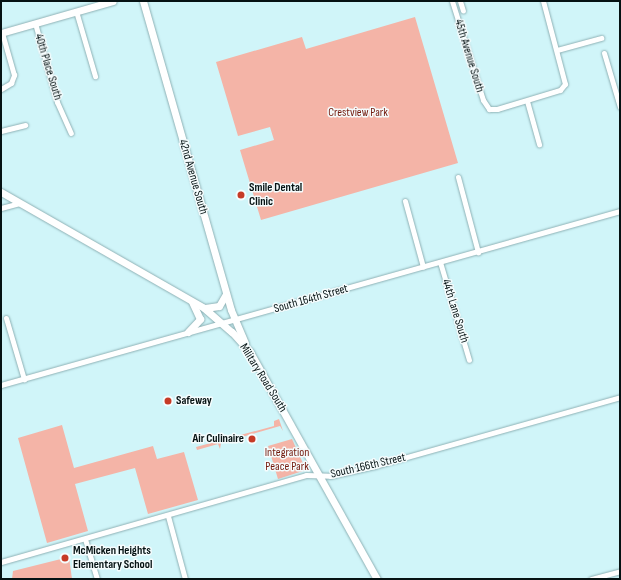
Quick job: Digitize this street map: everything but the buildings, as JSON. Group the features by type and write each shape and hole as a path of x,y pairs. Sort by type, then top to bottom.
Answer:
{"main road":[{"path":"2,33 113,1"},
{"name":"42nd Avenue South","path":"142,1 226,291 235,320 249,350"},
{"name":"Military Road South","path":"1,192 191,300 224,323 249,350 377,579"},
{"path":"204,308 219,306 225,300 226,291"},
{"path":"188,332 200,319 191,300"}],"street":[{"name":"45th Avenue South","path":"452,1 483,100 489,109 527,101"},
{"name":"45th Avenue South","path":"460,1 463,11"},
{"path":"539,144 527,101 560,90 565,84 543,1"},
{"path":"76,11 94,76"},
{"name":"40th Place South","path":"35,23 58,102 71,133"},
{"path":"1,89 11,83 14,75 2,33"},
{"path":"557,50 601,38"},
{"path":"604,53 620,107"},
{"path":"1,131 25,125"},
{"path":"458,176 478,252"},
{"path":"405,201 423,267"},
{"path":"1,208 20,203"},
{"name":"South 164th Street","path":"1,385 620,211"},
{"name":"44th Lane South","path":"440,262 470,360"},
{"path":"6,318 24,379"},
{"name":"South 166th Street","path":"1,562 168,516 306,474 330,476 375,466 620,397"},
{"path":"168,516 185,579"},
{"path":"85,539 97,579"},
{"path":"591,579 620,571"}],"green space":[{"name":"Crestview Park","path":"415,17 458,163 261,220 240,150 274,140 270,127 238,136 216,62 302,37 306,49"},
{"path":"279,419 283,431 280,426 221,443 220,449 218,444 197,450 196,447 274,426 274,421"},
{"path":"62,425 74,468 153,446 157,459 184,452 198,500 148,514 135,468 75,484 88,531 47,543 18,438"},
{"name":"Integration Peace Park","path":"292,439 306,470 278,479 268,446"},
{"path":"69,557 72,579 12,579 13,571"}],"place":[{"name":"Smile Dental Clinic","path":"241,195"},
{"name":"Safeway","path":"168,401"},
{"name":"Air Culinaire","path":"252,439"},
{"name":"McMicken Heights Elementary School","path":"65,558"}]}
